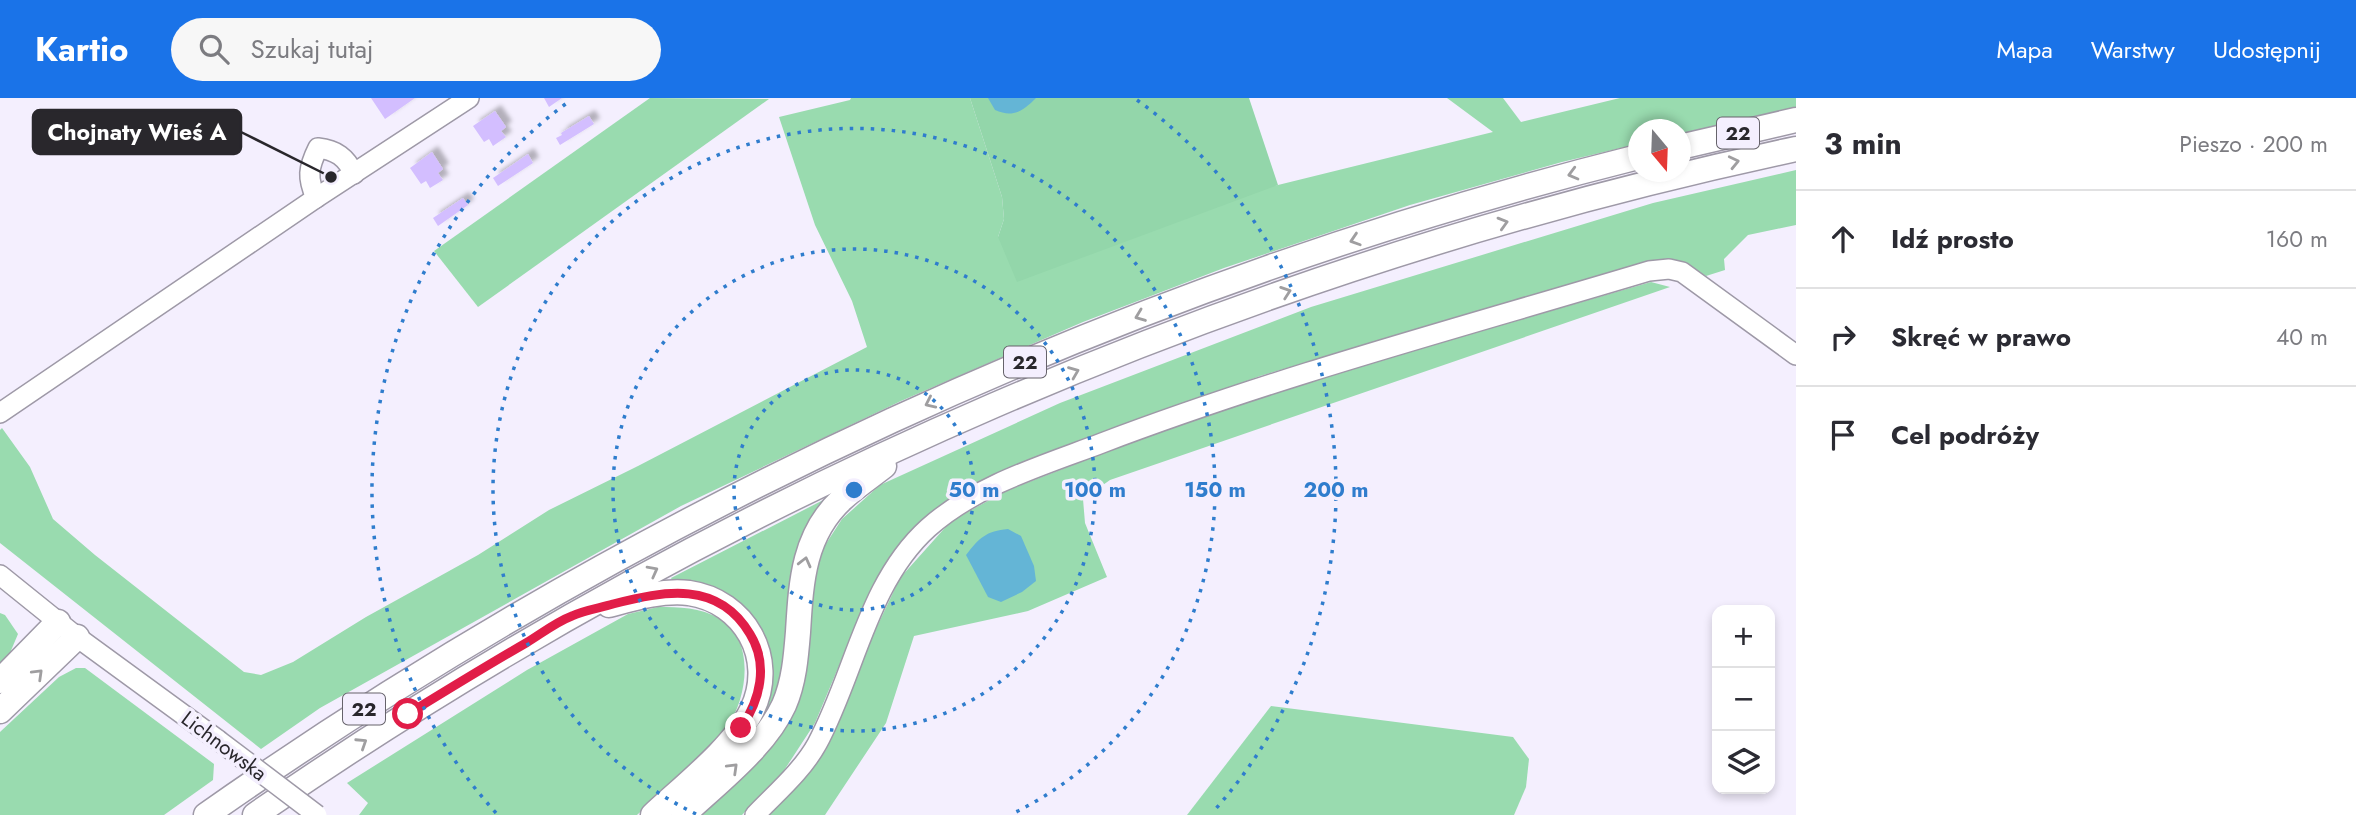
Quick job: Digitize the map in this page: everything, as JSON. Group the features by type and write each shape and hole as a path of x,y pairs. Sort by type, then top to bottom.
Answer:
{"main road":[{"name":"22","path":"1691,145 1796,120"},
{"name":"22","path":"255,815 417,708 572,616 732,530 921,438 1128,351 1370,263 1573,203 1796,149"},
{"name":"22","path":"206,815 383,696 527,610 687,521 884,425 1044,354 1253,274 1435,214 1628,160"},
{"path":"683,815 765,736 783,708 796,662 805,559 822,522 841,500 921,438"},
{"name":"22","path":"572,616 665,593 704,596 723,604 742,621 753,638 759,655 760,691 748,717 720,752 653,815"},
{"path":"0,681 67,629"},
{"path":"0,711 67,629"}],"street":[{"path":"0,413 316,198 470,98"},
{"path":"316,198 311,186 309,165 318,148 333,149 346,160 354,174"},
{"path":"755,815 816,747 881,592 893,571 928,528 977,496 1055,461 1267,385 1649,271 1670,269 1682,272 1796,355"},
{"name":"Lichnowska","path":"0,575 67,629 317,815"}],"green space":[{"path":"650,98 769,99 478,307 434,251"},
{"path":"970,98 1002,197 1004,219 998,237 1278,185 1493,132 1447,98 1503,98 1521,122 1620,98 1796,98 1796,107 1691,132 1691,119 1628,119 1628,146 1410,205 1224,268 1083,322 901,401 681,506 320,708 261,749 0,543 2,428 30,467 53,519 95,555 244,672 261,675 293,662 366,617 478,555 549,510 867,347 852,301 815,225 779,117 850,100"},
{"path":"970,98 1249,98 1278,185 1017,282 998,237 1004,219 1002,197"},
{"path":"1796,170 1796,225 1748,235 1724,259 1725,270 1706,276 1684,263 1664,259 1260,376 996,476 951,500 859,618 815,723 783,772 742,815 700,815 759,760 816,559 842,519 880,485 1060,403 1311,307 1653,203"},
{"path":"1651,282 1670,287 1110,480 1083,499 1085,523 1107,577 1028,611 914,636 886,723 825,815 764,815 826,750 863,656 900,578 951,521 1008,490 1194,418 1310,380"},
{"path":"835,494 788,662 770,714 720,760 771,676 765,637 756,620 728,594 711,586 671,578"},
{"path":"658,607 697,610 720,619 731,628 739,640 745,669 740,699 728,725 696,761 637,815 359,815 368,803 347,783 527,670 628,614"},
{"path":"0,613 5,615 18,634 7,660 0,667"},
{"path":"76,668 85,668 214,764 213,780 164,815 0,815 0,732 59,677"},
{"path":"1271,706 1513,737 1529,759 1526,787 1514,815 1187,815"}],"water":[{"path":"988,98 1036,98 1022,110 1007,113 995,110"},
{"path":"1008,529 1021,536 1034,566 1036,581 1022,592 1001,602 988,597 966,555 984,536"}],"building":[{"path":"371,98 415,98 385,119"},
{"path":"544,98 562,98 549,107"},
{"path":"495,111 506,127 501,131 506,137 493,146 489,139 484,142 473,126"},
{"path":"589,116 594,124 560,145 556,138 562,135 561,133"},
{"path":"432,152 443,169 438,173 443,180 430,188 426,181 421,184 410,168"},
{"path":"528,154 533,163 498,186 493,178"},
{"path":"463,198 468,205 438,226 433,218"}],"place":[{"name":"Chojnaty Wieś A","path":"331,177"}],"route":[{"path":"408,714 572,616 650,595 680,593 704,596 723,604 742,621 753,638 761,664 760,691 741,728"}]}
